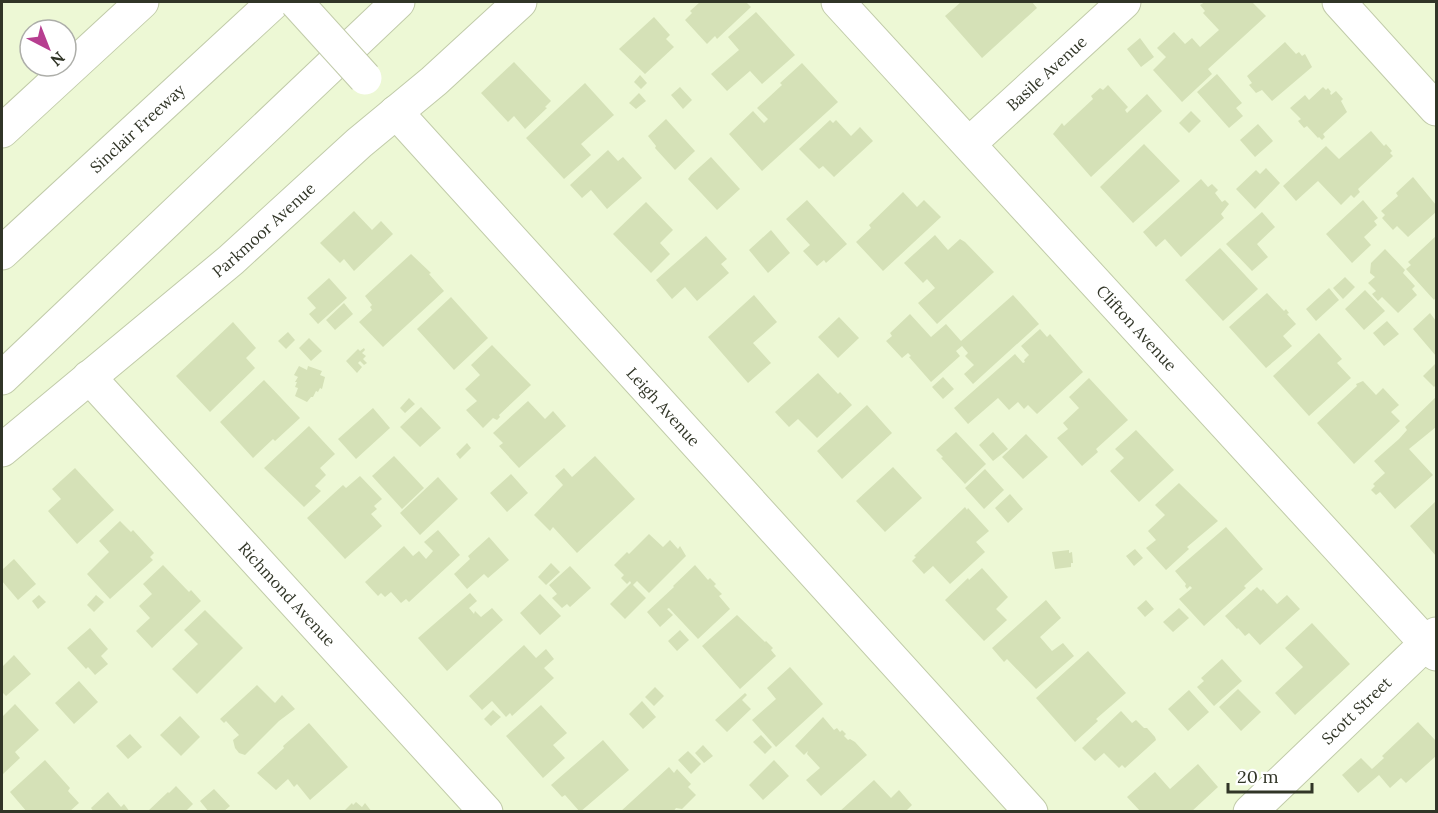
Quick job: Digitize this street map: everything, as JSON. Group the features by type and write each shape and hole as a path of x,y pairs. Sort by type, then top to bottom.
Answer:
{"main road":[{"path":"2,131 142,2"},
{"name":"Sinclair Freeway","path":"2,253 274,2"},
{"name":"Leigh Avenue","path":"296,2 1031,812"},
{"path":"2,378 398,2"},
{"name":"Parkmoor Avenue","path":"2,450 231,260 359,143 434,81 520,2"},
{"name":"Clifton Avenue","path":"838,2 1433,644"},
{"name":"Basile Avenue","path":"969,144 1124,2"},
{"path":"1339,2 1437,109"},
{"name":"Richmond Avenue","path":"89,376 486,812"},
{"name":"Scott Street","path":"1250,812 1433,644"}],"building":[{"path":"700,2 746,2 751,7 717,39 715,36 707,44 685,20 692,13 690,11"},
{"path":"961,2 1032,2 1037,8 982,58 945,16"},
{"path":"1205,2 1252,2 1266,16 1208,69 1212,74 1182,102 1153,70 1166,57 1157,48 1174,32 1185,44 1192,38 1200,47 1219,30 1203,13 1205,11 1200,5"},
{"path":"756,12 795,55 762,84 750,71 727,91 711,74 739,50 728,37"},
{"path":"654,17 670,35 666,39 674,47 645,74 619,49"},
{"path":"1140,38 1154,57 1141,67 1127,49"},
{"path":"1285,42 1296,54 1299,52 1302,56 1305,54 1312,67 1272,101 1262,90 1256,93 1249,85 1252,83 1247,76"},
{"path":"514,62 551,101 545,107 547,108 525,129 514,116 508,122 481,93"},
{"path":"802,63 838,102 762,171 729,134 753,111 764,123 768,119 757,108"},
{"path":"1217,74 1242,103 1236,108 1243,116 1229,128 1197,92"},
{"path":"640,75 647,83 641,89 634,82"},
{"path":"585,83 614,115 581,144 591,155 564,179 526,138"},
{"path":"1108,85 1128,107 1125,110 1127,113 1147,94 1162,111 1091,177 1053,134 1062,123 1064,126 1093,99 1091,96 1100,88 1103,90"},
{"path":"680,87 692,100 683,109 671,95"},
{"path":"1323,87 1326,90 1328,88 1331,95 1336,91 1343,99 1341,101 1347,112 1323,134 1325,137 1322,140 1307,126 1304,128 1298,121 1301,119 1290,108 1305,95 1309,100"},
{"path":"639,93 646,101 636,109 629,103"},
{"path":"1191,111 1201,121 1189,133 1179,123"},
{"path":"666,119 695,151 675,170 655,148 656,146 648,136"},
{"path":"830,120 833,123 836,120 851,136 860,127 873,141 834,177 823,166 819,169 799,149"},
{"path":"1258,124 1273,141 1255,157 1240,140"},
{"path":"1371,131 1384,146 1386,144 1393,156 1358,189 1360,192 1354,198 1351,195 1341,205 1318,181 1296,201 1283,186 1326,146 1339,159"},
{"path":"1144,144 1180,181 1133,223 1100,187"},
{"path":"608,150 618,161 623,157 642,178 607,209 591,190 582,198 570,185"},
{"path":"711,157 740,189 717,210 688,179"},
{"path":"1266,168 1280,183 1255,209 1236,189 1256,170 1260,174"},
{"path":"1413,177 1436,205 1436,212 1408,237 1397,226 1393,230 1382,218 1385,215 1381,211 1398,196 1396,193"},
{"path":"1201,179 1208,187 1212,184 1218,190 1215,193 1222,202 1225,200 1229,204 1221,214 1224,218 1181,257 1165,239 1156,247 1143,232"},
{"path":"903,192 917,207 924,200 941,217 883,271 856,242 871,228 869,225"},
{"path":"807,200 847,244 826,263 824,260 817,266 803,251 810,245 786,219"},
{"path":"1363,200 1378,218 1374,221 1377,225 1364,237 1371,245 1352,263 1326,234"},
{"path":"646,202 673,230 660,243 670,254 651,273 613,234"},
{"path":"354,211 372,230 381,221 393,234 354,271 344,259 340,263 320,243"},
{"path":"1262,212 1275,227 1257,244 1268,257 1252,271 1226,244"},
{"path":"771,230 790,253 768,273 749,250"},
{"path":"935,235 948,250 960,239 965,242 994,272 937,324 918,303 935,288 927,279 923,283 904,263"},
{"path":"706,236 727,259 721,264 729,273 697,301 685,287 672,299 656,280"},
{"path":"1436,236 1436,297 1434,300 1406,269 1411,265 1408,262"},
{"path":"1220,248 1258,289 1223,321 1185,280"},
{"path":"1385,249 1405,270 1403,273 1415,286 1412,289 1417,295 1398,313 1382,297 1378,301 1372,294 1376,291 1368,283 1375,277 1370,273 1371,263"},
{"path":"411,254 431,273 429,274 444,291 383,347 359,322 372,310 370,307 372,305 365,296"},
{"path":"1345,277 1355,287 1343,299 1333,288"},
{"path":"329,278 347,298 318,324 309,314 316,308 307,298"},
{"path":"1329,288 1339,300 1316,321 1306,309"},
{"path":"1365,290 1385,311 1364,330 1345,309"},
{"path":"1267,293 1284,311 1286,309 1289,313 1287,314 1296,324 1283,336 1292,346 1266,368 1229,327"},
{"path":"754,295 777,322 753,343 771,363 748,383 708,337"},
{"path":"1013,295 1039,324 973,384 964,374 974,365 965,356 968,353 962,346 956,351 960,356 931,382 908,353 902,358 886,341 892,336 890,333 910,314 931,337 946,324 961,341"},
{"path":"451,297 488,338 454,370 417,329"},
{"path":"344,303 353,314 335,330 326,320"},
{"path":"1430,313 1436,321 1436,356 1413,329"},
{"path":"839,317 859,338 838,358 818,337"},
{"path":"1387,321 1399,334 1384,346 1373,333"},
{"path":"233,322 256,348 246,358 255,368 210,412 176,376"},
{"path":"1040,329 1047,337 1050,334 1083,372 1037,414 1028,405 1024,409 1018,402 1009,410 998,398 968,424 954,408 1015,354 1023,363 1025,362 1024,360 1029,355 1021,346"},
{"path":"288,332 295,340 286,349 278,341"},
{"path":"1319,333 1342,359 1337,363 1351,378 1309,416 1273,376"},
{"path":"309,338 322,351 311,361 299,348"},
{"path":"492,345 531,385 499,415 497,420 493,418 483,428 466,410 477,401 465,389 480,375 471,365"},
{"path":"364,348 362,353 366,356 363,359 367,363 364,365 360,361 358,363 362,367 357,373 346,361 358,349 360,351"},
{"path":"1436,363 1436,385 1434,387 1423,376"},
{"path":"299,366 307,370 308,366 322,371 320,375 325,377 322,389 316,391 307,402 295,396 298,388 295,387 297,382 295,382 298,377 294,375"},
{"path":"818,373 852,405 817,438 798,419 789,427 775,412"},
{"path":"943,377 954,389 943,399 932,387"},
{"path":"1089,378 1128,420 1096,449 1098,452 1082,466 1057,438 1068,429 1063,423 1079,408 1069,397"},
{"path":"264,380 300,418 253,458 220,422"},
{"path":"1363,381 1376,395 1383,388 1399,405 1391,412 1400,421 1354,464 1317,423 1357,386 1356,384"},
{"path":"1436,397 1436,427 1409,449 1433,475 1395,509 1380,492 1376,495 1371,490 1375,486 1373,484 1385,473 1374,461 1399,439 1407,430 1405,427"},
{"path":"409,398 415,404 405,413 400,408"},
{"path":"528,401 545,419 553,411 566,426 519,468 499,446 503,443 493,433"},
{"path":"867,405 892,433 842,479 817,451"},
{"path":"421,407 441,428 420,447 400,427"},
{"path":"373,408 390,428 356,459 338,439"},
{"path":"309,426 335,454 320,468 326,475 315,486 321,491 304,507 264,468"},
{"path":"1136,430 1174,470 1139,502 1110,471 1124,458 1115,449"},
{"path":"956,432 986,464 965,484 936,450"},
{"path":"993,432 1008,449 993,461 979,445"},
{"path":"1026,434 1048,457 1023,479 1002,457"},
{"path":"467,443 471,448 460,459 456,454"},
{"path":"394,456 424,488 402,509 372,476"},
{"path":"595,456 635,499 577,553 553,527 550,531 534,515 563,485 555,476 564,468 572,477"},
{"path":"893,467 922,498 885,532 856,501"},
{"path":"75,468 114,510 77,544 48,511 61,499 52,489"},
{"path":"985,469 1004,490 984,509 965,488"},
{"path":"511,474 528,493 507,512 490,493"},
{"path":"360,476 382,499 374,506 377,509 371,514 382,526 345,559 307,518 343,485 346,488"},
{"path":"438,477 458,499 420,535 400,513"},
{"path":"1179,483 1218,521 1187,547 1189,549 1166,570 1146,548 1156,540 1148,531 1165,515 1155,505"},
{"path":"1010,494 1023,509 1008,523 995,508"},
{"path":"1436,501 1436,556 1410,526"},
{"path":"965,507 989,531 976,542 985,552 950,584 933,566 924,574 912,561 916,557 914,556"},
{"path":"120,521 131,532 133,530 154,553 150,557 153,560 110,599 87,574 109,552 99,541"},
{"path":"1226,527 1263,569 1244,586 1246,588 1204,626 1179,599 1192,588 1190,586 1187,589 1186,584 1175,571"},
{"path":"438,530 460,555 409,602 406,599 401,603 391,592 385,597 381,593 378,596 365,582 404,546 413,556 419,551 426,559 433,551 424,542"},
{"path":"649,534 663,547 670,540 678,549 680,546 686,556 649,593 637,581 633,585 646,598 625,619 610,604 631,583 630,581 627,584 621,578 624,575 614,565"},
{"path":"489,537 509,560 488,578 484,574 467,589 454,574 470,559 468,556"},
{"path":"1135,549 1143,558 1134,566 1126,556"},
{"path":"1069,550 1069,553 1072,552 1071,567 1055,569 1052,552"},
{"path":"14,559 36,584 18,600 2,581 2,570"},
{"path":"551,563 560,572 546,585 538,577"},
{"path":"163,565 201,601 152,648 136,631 150,618 139,606 152,594 143,584"},
{"path":"695,565 708,580 710,578 716,584 714,586 722,594 719,596 730,609 698,639 669,608 667,609 673,615 660,627 647,612"},
{"path":"570,566 591,588 570,607 567,604 562,608 552,598 557,594 549,585"},
{"path":"982,568 1008,597 996,609 1007,620 984,641 945,600"},
{"path":"1257,587 1261,591 1263,589 1277,604 1287,595 1300,609 1260,645 1249,633 1245,636 1225,616"},
{"path":"470,593 477,601 469,608 474,614 475,611 481,617 492,608 503,620 447,671 418,638"},
{"path":"540,594 561,616 540,635 520,613"},
{"path":"39,595 46,602 38,609 32,601"},
{"path":"96,595 104,602 94,612 87,605"},
{"path":"1046,600 1061,618 1040,637 1052,651 1063,643 1074,656 1036,689 1007,659 1004,662 992,648"},
{"path":"1146,600 1154,609 1145,617 1137,608"},
{"path":"1179,608 1189,618 1173,632 1163,622"},
{"path":"205,610 243,648 197,694 172,669 198,644 184,630"},
{"path":"737,615 773,648 771,650 776,656 740,689 702,646"},
{"path":"1312,623 1350,664 1295,715 1275,693 1303,667 1285,648"},
{"path":"90,628 108,649 101,656 108,664 95,675 88,667 86,669 67,648"},
{"path":"680,630 689,640 677,651 668,641"},
{"path":"524,645 536,658 546,649 554,659 544,668 554,678 512,716 510,713 506,717 492,701 482,710 469,696"},
{"path":"1088,651 1126,693 1096,719 1098,721 1075,742 1036,698"},
{"path":"14,655 31,674 6,696 2,692 2,667"},
{"path":"1222,659 1242,681 1214,706 1197,687 1204,681 1201,678"},
{"path":"790,667 823,704 776,747 752,720 776,699 767,688"},
{"path":"79,681 98,702 74,724 55,703"},
{"path":"257,685 275,703 282,695 295,709 279,721 245,755 239,753 235,748 233,740 239,735 226,721 224,723 220,719"},
{"path":"655,687 664,696 654,706 645,697"},
{"path":"1238,689 1261,712 1241,731 1219,707"},
{"path":"1189,690 1209,712 1188,731 1168,709"},
{"path":"745,693 747,695 742,700 751,709 727,732 715,720"},
{"path":"642,701 656,717 643,729 629,714"},
{"path":"15,704 39,730 15,752 20,758 2,775 2,717"},
{"path":"541,705 567,733 553,745 565,758 543,778 506,736"},
{"path":"493,710 501,717 491,726 484,719"},
{"path":"1121,711 1132,723 1136,720 1147,728 1156,740 1125,768 1122,765 1119,768 1104,753 1095,761 1082,748"},
{"path":"180,716 200,737 181,756 160,735"},
{"path":"823,717 834,730 837,728 840,732 842,730 848,740 855,742 867,755 821,796 806,780 820,768 807,754 808,751 804,755 795,746"},
{"path":"1418,722 1436,741 1436,756 1406,783 1401,778 1390,788 1379,775 1358,793 1342,775 1361,758 1372,769 1384,758 1382,756"},
{"path":"309,723 348,767 310,800 297,784 294,787 288,779 276,790 257,773"},
{"path":"130,734 142,747 128,759 116,746"},
{"path":"761,735 772,747 765,754 753,742"},
{"path":"603,740 629,770 580,812 565,795 562,797 551,785"},
{"path":"703,745 713,756 704,763 695,753"},
{"path":"688,751 701,764 691,774 678,760"},
{"path":"45,760 70,788 68,791 79,803 69,812 27,812 10,792"},
{"path":"774,760 789,776 763,800 749,785"},
{"path":"1198,764 1218,787 1191,812 1141,812 1127,797 1155,772 1170,789"},
{"path":"669,767 674,773 677,769 691,784 688,787 696,795 682,809 676,808 673,812 620,812"},
{"path":"874,780 891,798 899,790 912,805 905,812 839,812"},
{"path":"176,786 193,804 185,812 147,812 168,792"},
{"path":"214,789 230,806 223,812 209,812 200,801"},
{"path":"108,792 121,807 124,804 130,812 94,812 91,808"},
{"path":"356,802 362,807 365,803 372,812 343,812"}]}
